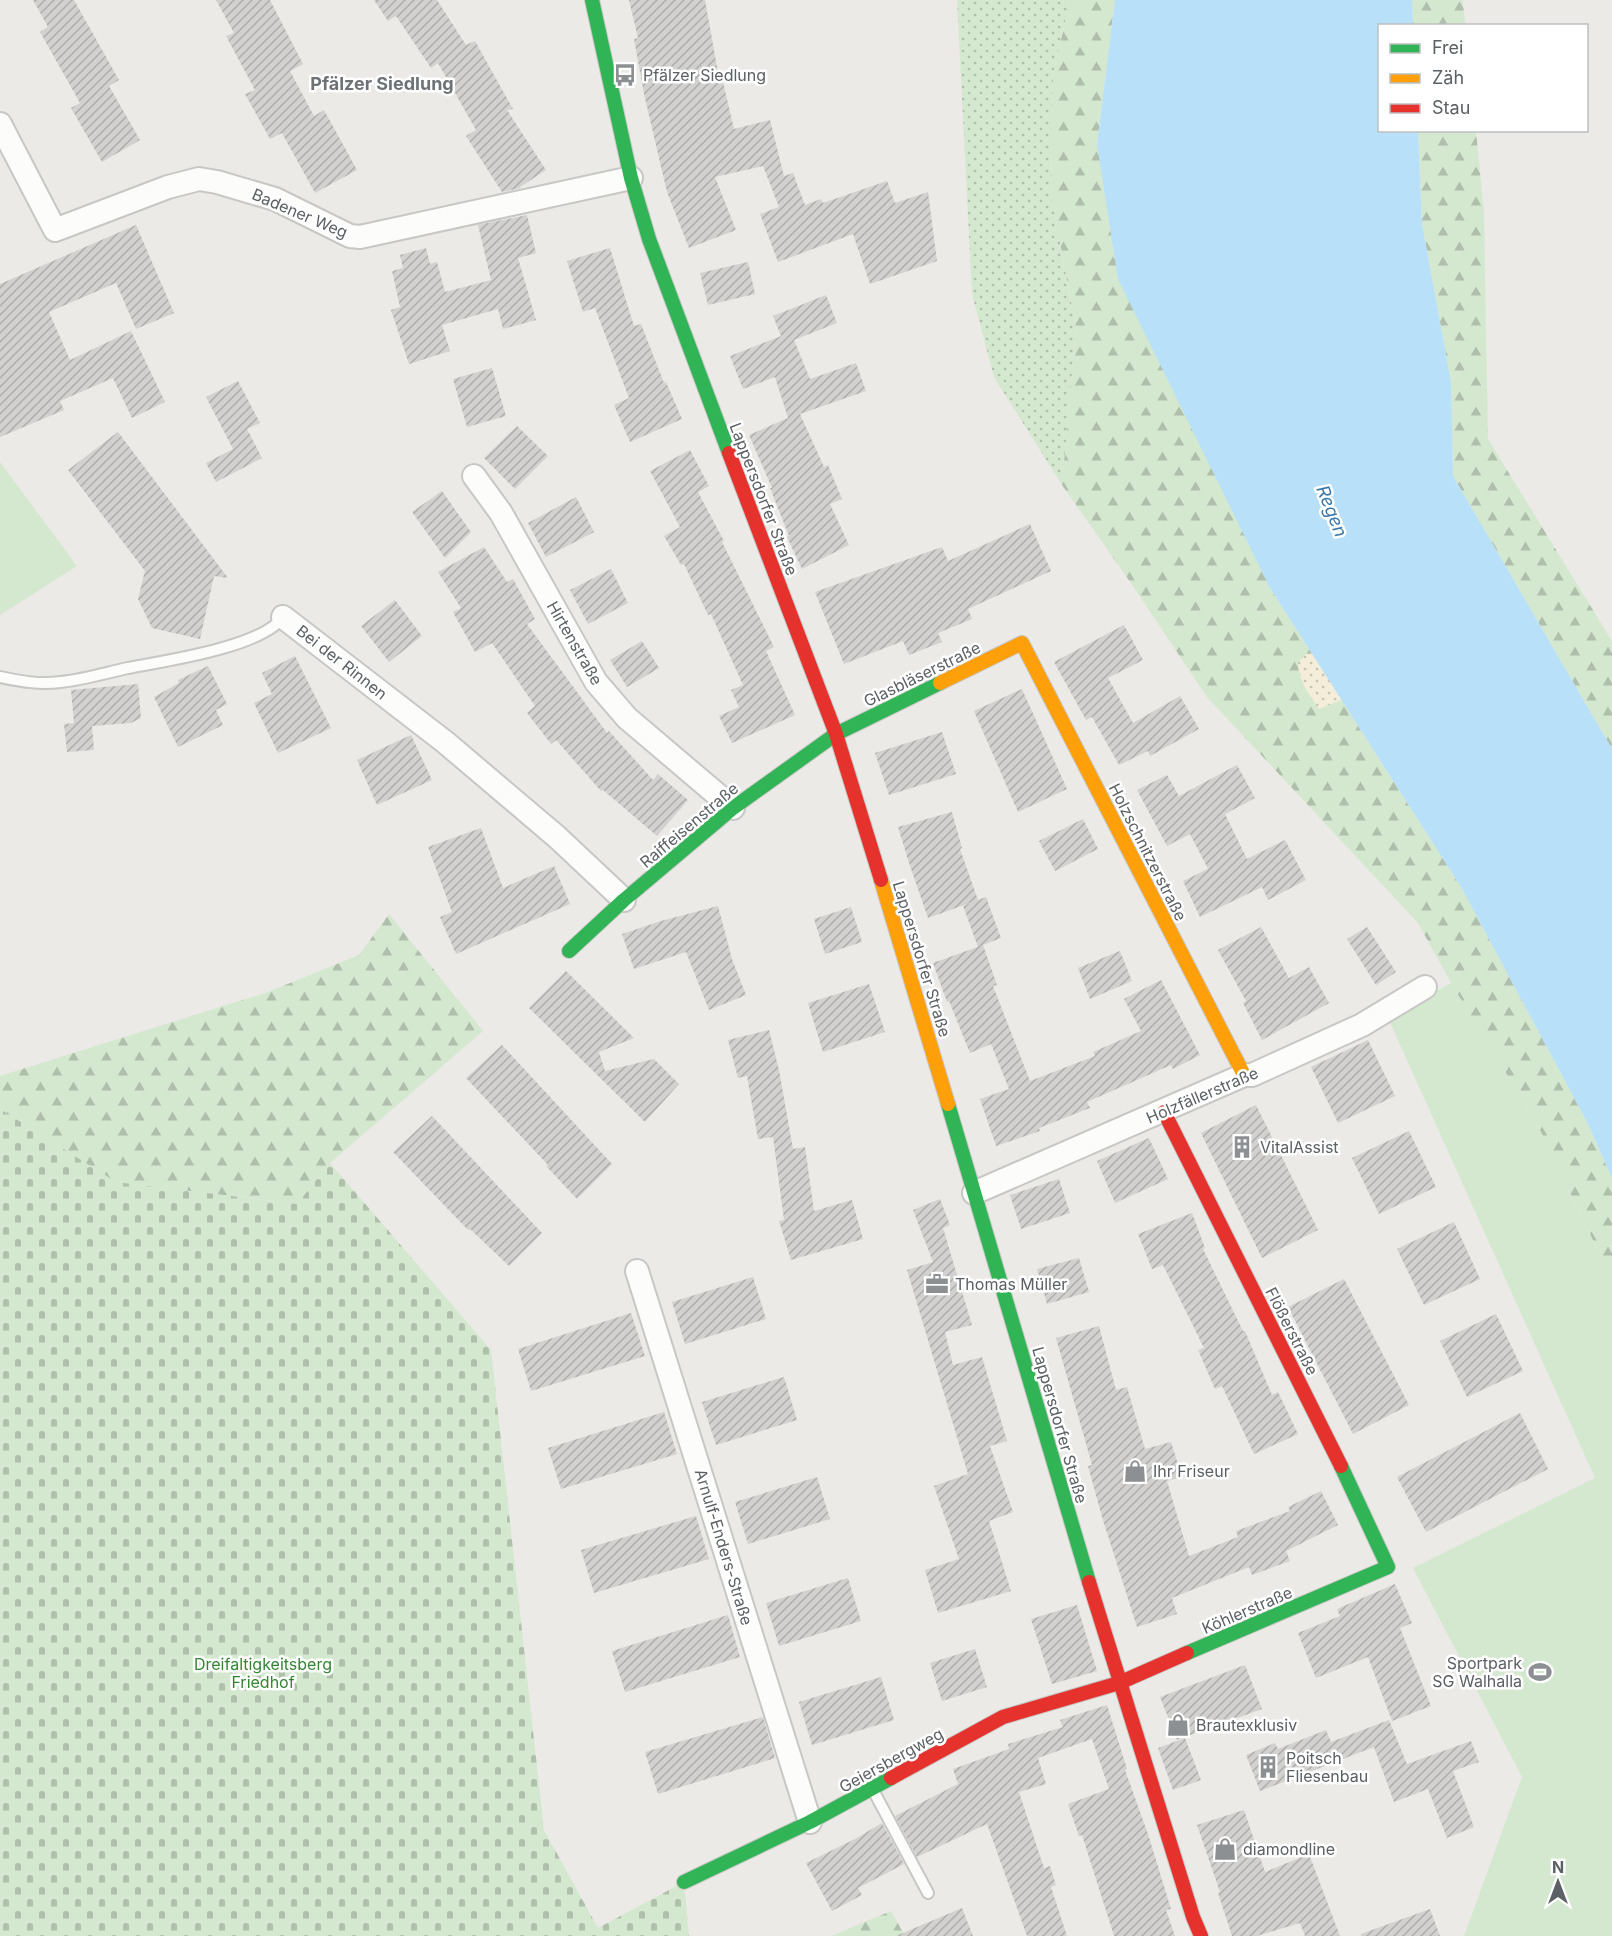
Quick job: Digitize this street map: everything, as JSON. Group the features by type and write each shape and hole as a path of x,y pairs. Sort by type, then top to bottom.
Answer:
{"street":[{"name":"Lappersdorfer Straße","path":"592,0 632,178 649,239 836,734 904,954 1119,1683 1201,1936"},
{"name":"Badener Weg","path":"0,124 56,231 158,190 199,179 274,199 350,236 360,237 632,178"},
{"name":"Hirtenstraße","path":"474,476 501,513 596,682 627,718 733,808"},
{"name":"Bei der Rinnen","path":"284,617 445,742 557,837 624,900"},
{"name":"Glasbläserstraße","path":"836,734 1022,643"},
{"name":"Holzschnitzerstraße","path":"1022,643 1244,1075"},
{"name":"Raiffeisenstraße","path":"569,951 624,900 733,808 836,734"},
{"name":"Holzfällerstraße","path":"974,1193 1164,1112 1244,1075 1252,1075 1362,1025 1425,987"},
{"name":"Flößerstraße","path":"1164,1112 1350,1484 1388,1567"},
{"name":"Arnulf-Enders-Straße","path":"637,1271 810,1822"},
{"name":"Köhlerstraße","path":"1119,1683 1388,1567"},
{"name":"Geiersbergweg","path":"684,1882 810,1822 1003,1717 1119,1683"}],"lane":[{"name":"Bei der Rinnen","path":"0,677 22,681 59,682 225,648 252,638 280,622 284,617"},
{"path":"873,1789 928,1893"}],"green space":[{"path":"957,0 1070,0 1053,76 1051,194 1076,328 1062,485 994,377 972,294"},
{"path":"1070,0 1115,0 1097,144 1270,588 1461,887 1587,1122 1612,1178 1612,1280 1536,1122 1462,1003 1418,923 1207,697 1062,485 1076,328 1051,194 1053,76"},
{"path":"1412,0 1463,0 1465,24 1413,24"},
{"path":"1418,132 1476,132 1484,213 1488,439 1612,641 1612,749 1453,476 1451,382 1422,224"},
{"path":"0,462 77,566 0,615"},
{"path":"389,914 483,1031 330,1163 297,1204 115,1182 0,1109 0,1076 268,992 359,955"},
{"path":"1451,983 1536,1122 1612,1280 1612,1936 1464,1936 1522,1777 1413,1568 1595,1478 1388,1018"},
{"name":"Dreifaltigkeitsberg Friedhof","path":"0,1109 116,1182 297,1204 330,1163 491,1350 544,1830 598,1928 684,1882 689,1936 0,1936"},
{"path":"891,1911 905,1936 831,1936"}],"sand":[{"path":"1322,653 1341,700 1319,709 1302,682 1298,663 1306,654"}],"water":[{"name":"Regen","path":"1115,0 1412,0 1413,24 1378,24 1378,132 1418,132 1422,224 1451,382 1453,476 1612,749 1612,1178 1587,1122 1461,887 1270,588 1118,279 1097,144"}],"building":[{"path":"33,0 74,0 119,80 109,86 140,140 102,162 71,108 80,103 40,32 48,27"},
{"path":"216,0 270,0 303,64 290,71 314,116 324,110 357,170 315,193 282,133 270,139 245,94 255,90 226,36 234,33"},
{"path":"374,0 437,0 466,45 475,41 513,109 507,110 546,170 520,188 502,192 466,136 476,130 438,63 431,68 396,16 388,21"},
{"path":"629,0 705,0 719,78 722,78 734,129 770,120 784,176 793,173 805,205 821,199 823,203 887,181 895,203 928,192 937,261 870,284 853,234 778,262 760,214 779,207 763,166 715,177 736,230 689,248 667,192 644,94 634,39 638,38"},
{"path":"527,215 536,253 518,258 536,320 503,329 498,309 442,325 450,351 409,364 391,310 400,307 392,271 403,268 400,255 426,248 430,264 437,262 445,292 491,280 478,225"},
{"path":"136,225 174,313 136,329 116,283 49,312 70,360 131,331 165,402 132,418 113,378 60,401 64,410 0,437 0,284"},
{"path":"610,248 634,326 641,324 664,383 666,382 682,419 630,442 614,405 629,398 595,308 583,312 567,261"},
{"path":"748,262 755,294 708,305 700,273"},
{"path":"826,295 837,323 794,340 810,379 856,363 866,391 800,414 824,467 828,465 842,499 830,504 849,545 802,569 787,537 789,536 770,488 772,488 749,435 788,418 775,377 743,389 730,356 781,336 773,316"},
{"path":"492,368 506,416 467,427 453,379"},
{"path":"238,381 260,423 247,429 262,458 216,482 206,463 233,449 206,397"},
{"path":"517,426 548,456 515,489 484,458"},
{"path":"118,432 228,578 214,576 200,639 152,628 138,599 145,571 68,470"},
{"path":"690,450 709,486 698,492 774,647 766,651 795,715 732,743 719,716 739,707 731,690 743,685 711,614 708,615 684,564 681,565 664,536 680,527 650,471"},
{"path":"442,491 471,532 445,558 412,512"},
{"path":"576,497 594,532 546,557 528,523"},
{"path":"1030,524 1051,571 968,609 972,619 938,633 942,642 909,655 903,641 844,664 815,592 942,547 948,561"},
{"path":"484,547 507,582 513,579 535,619 527,624 607,733 609,731 653,780 658,774 688,800 657,836 603,790 601,791 556,740 551,744 527,713 535,706 492,643 475,652 453,612 461,608 438,572"},
{"path":"611,569 628,603 588,624 570,590"},
{"path":"395,600 422,636 389,662 361,626"},
{"path":"1124,625 1143,660 1108,678 1133,723 1180,696 1199,729 1150,756 1148,751 1119,765 1092,717 1086,720 1054,662"},
{"path":"642,641 659,668 627,687 610,660"},
{"path":"295,656 331,728 278,753 254,703 272,694 262,673"},
{"path":"208,666 227,704 216,710 223,725 178,747 154,697 179,683 178,680"},
{"path":"138,684 141,718 131,723 92,726 94,750 67,752 64,724 74,723 71,690"},
{"path":"1022,689 1067,789 1018,812 974,711"},
{"path":"942,732 956,774 889,795 875,753"},
{"path":"411,735 432,780 377,805 357,760"},
{"path":"1237,765 1255,798 1225,814 1247,859 1285,840 1306,880 1268,900 1262,887 1200,917 1183,881 1208,869 1190,834 1167,846 1137,790 1167,775 1179,796"},
{"path":"952,812 962,848 960,849 978,900 928,918 898,827"},
{"path":"1083,819 1098,849 1055,871 1039,841"},
{"path":"481,828 503,888 554,866 570,904 456,954 440,917 452,912 428,847"},
{"path":"986,897 1001,938 978,947 963,906"},
{"path":"718,906 732,959 746,995 709,1010 686,952 634,969 622,934"},
{"path":"851,907 862,942 825,954 814,919"},
{"path":"1261,927 1289,978 1309,967 1329,1003 1262,1040 1243,1003 1246,1001 1218,950"},
{"path":"1367,927 1396,972 1376,985 1347,939"},
{"path":"983,945 997,985 993,986 1030,1081 1095,1056 1093,1052 1141,1031 1124,999 1161,980 1200,1055 1173,1069 1171,1065 1087,1102 1090,1108 1039,1128 1040,1131 996,1146 980,1099 1009,1089 991,1044 970,1053 949,1001 947,1002 933,963"},
{"path":"1120,951 1132,981 1090,999 1078,968"},
{"path":"566,971 634,1038 599,1052 605,1071 654,1059 679,1084 645,1122 529,1008"},
{"path":"869,984 885,1032 823,1052 808,1003"},
{"path":"769,1030 779,1070 793,1149 805,1147 814,1211 852,1200 863,1239 791,1260 779,1221 784,1220 773,1137 758,1139 747,1076 738,1078 728,1040"},
{"path":"1368,1040 1395,1096 1338,1123 1311,1067"},
{"path":"502,1045 612,1164 577,1199 466,1078"},
{"path":"1256,1105 1318,1230 1262,1258 1201,1133"},
{"path":"432,1116 542,1233 509,1266 470,1229 468,1230 393,1152"},
{"path":"1409,1131 1436,1187 1379,1214 1352,1158"},
{"path":"1149,1138 1168,1179 1115,1203 1097,1161"},
{"path":"1059,1179 1070,1213 1021,1229 1010,1195"},
{"path":"940,1199 950,1225 943,1228 972,1325 945,1332 953,1365 982,1357 1007,1441 990,1446 1013,1512 989,1521 1011,1591 938,1613 925,1570 959,1559 934,1486 968,1474 907,1270 933,1262 913,1210"},
{"path":"1192,1213 1205,1248 1203,1249 1245,1331 1272,1395 1278,1392 1298,1434 1254,1454 1222,1386 1215,1389 1198,1350 1204,1348 1163,1265 1152,1269 1138,1234"},
{"path":"1454,1222 1480,1279 1424,1305 1397,1249"},
{"path":"1079,1258 1089,1292 1047,1304 1037,1269"},
{"path":"753,1277 766,1319 685,1344 672,1302"},
{"path":"1344,1279 1409,1405 1353,1434 1288,1307"},
{"path":"631,1313 645,1356 531,1391 518,1349"},
{"path":"1496,1314 1523,1371 1467,1397 1440,1341"},
{"path":"1099,1326 1116,1390 1127,1387 1145,1449 1171,1442 1182,1477 1167,1481 1189,1556 1238,1537 1236,1531 1290,1511 1288,1507 1321,1491 1338,1525 1286,1551 1290,1561 1252,1575 1249,1567 1172,1598 1177,1614 1137,1627 1102,1517 1088,1466 1092,1465 1056,1338"},
{"path":"784,1377 797,1420 716,1445 702,1402"},
{"path":"664,1412 677,1454 561,1489 548,1448"},
{"path":"1520,1413 1548,1469 1426,1532 1397,1477"},
{"path":"817,1477 830,1519 748,1544 735,1502"},
{"path":"696,1516 709,1559 594,1593 581,1550"},
{"path":"848,1578 861,1621 779,1646 766,1603"},
{"path":"1395,1584 1412,1623 1400,1628 1431,1706 1392,1721 1368,1657 1316,1678 1298,1633 1340,1616 1337,1609"},
{"path":"1077,1605 1097,1671 1052,1684 1031,1619"},
{"path":"728,1615 740,1657 625,1692 612,1651"},
{"path":"975,1649 987,1687 942,1701 930,1663"},
{"path":"1245,1665 1262,1709 1177,1740 1160,1697"},
{"path":"881,1677 894,1720 812,1745 799,1702"},
{"path":"1107,1705 1127,1769 1125,1770 1171,1909 1166,1910 1175,1936 1114,1936 1082,1835 1079,1836 1068,1804 1109,1789 1092,1739 1038,1758 1046,1784 1019,1792 1044,1868 1050,1866 1056,1885 1051,1887 1067,1936 1027,1936 987,1824 917,1857 895,1816 958,1784 953,1769 1009,1749 1008,1744 1063,1727 1060,1720"},
{"path":"763,1717 775,1758 658,1794 645,1752"},
{"path":"1389,1720 1407,1764 1471,1741 1479,1762 1453,1771 1474,1827 1447,1838 1428,1789 1394,1802 1374,1747 1260,1791 1246,1755 1275,1743 1278,1749 1326,1730 1331,1742"},
{"path":"1185,1738 1201,1780 1173,1790 1158,1748"},
{"path":"1244,1810 1265,1872 1309,1854 1340,1936 1305,1936 1300,1923 1257,1936 1232,1936 1197,1825"},
{"path":"882,1823 904,1864 858,1888 862,1895 832,1911 806,1863"},
{"path":"962,1908 973,1936 896,1936"},
{"path":"1430,1909 1440,1936 1361,1936 1361,1934"}],"traffic: fast":[{"path":"592,0 631,178 649,239 729,453"},
{"path":"569,951 624,900 733,808 836,734 940,683"},
{"path":"948,1104 1089,1582"},
{"path":"1187,1653 1388,1567 1341,1466"},
{"path":"684,1882 810,1822 891,1778"}],"traffic: slow":[{"path":"940,683 1022,643 1244,1075"},
{"path":"881,880 948,1104"}],"traffic: jam":[{"path":"729,453 836,734 881,880"},
{"path":"1164,1112 1341,1466"},
{"path":"1089,1582 1193,1917 1201,1936"},
{"path":"891,1778 1003,1717 1119,1683 1187,1653"}],"place":[{"name":"Pfälzer Siedlung","path":"625,75"},
{"name":"VitalAssist","path":"1242,1147"},
{"name":"Thomas Müller","path":"937,1284"},
{"name":"Ihr Friseur","path":"1135,1471"},
{"name":"Sportpark SG Walhalla","path":"1540,1672"},
{"name":"Brautexklusiv","path":"1178,1725"},
{"name":"Poitsch Fliesenbau","path":"1268,1767"},
{"name":"diamondline","path":"1225,1849"}],"district":[{"name":"Pfälzer Siedlung","path":"382,83"}]}
